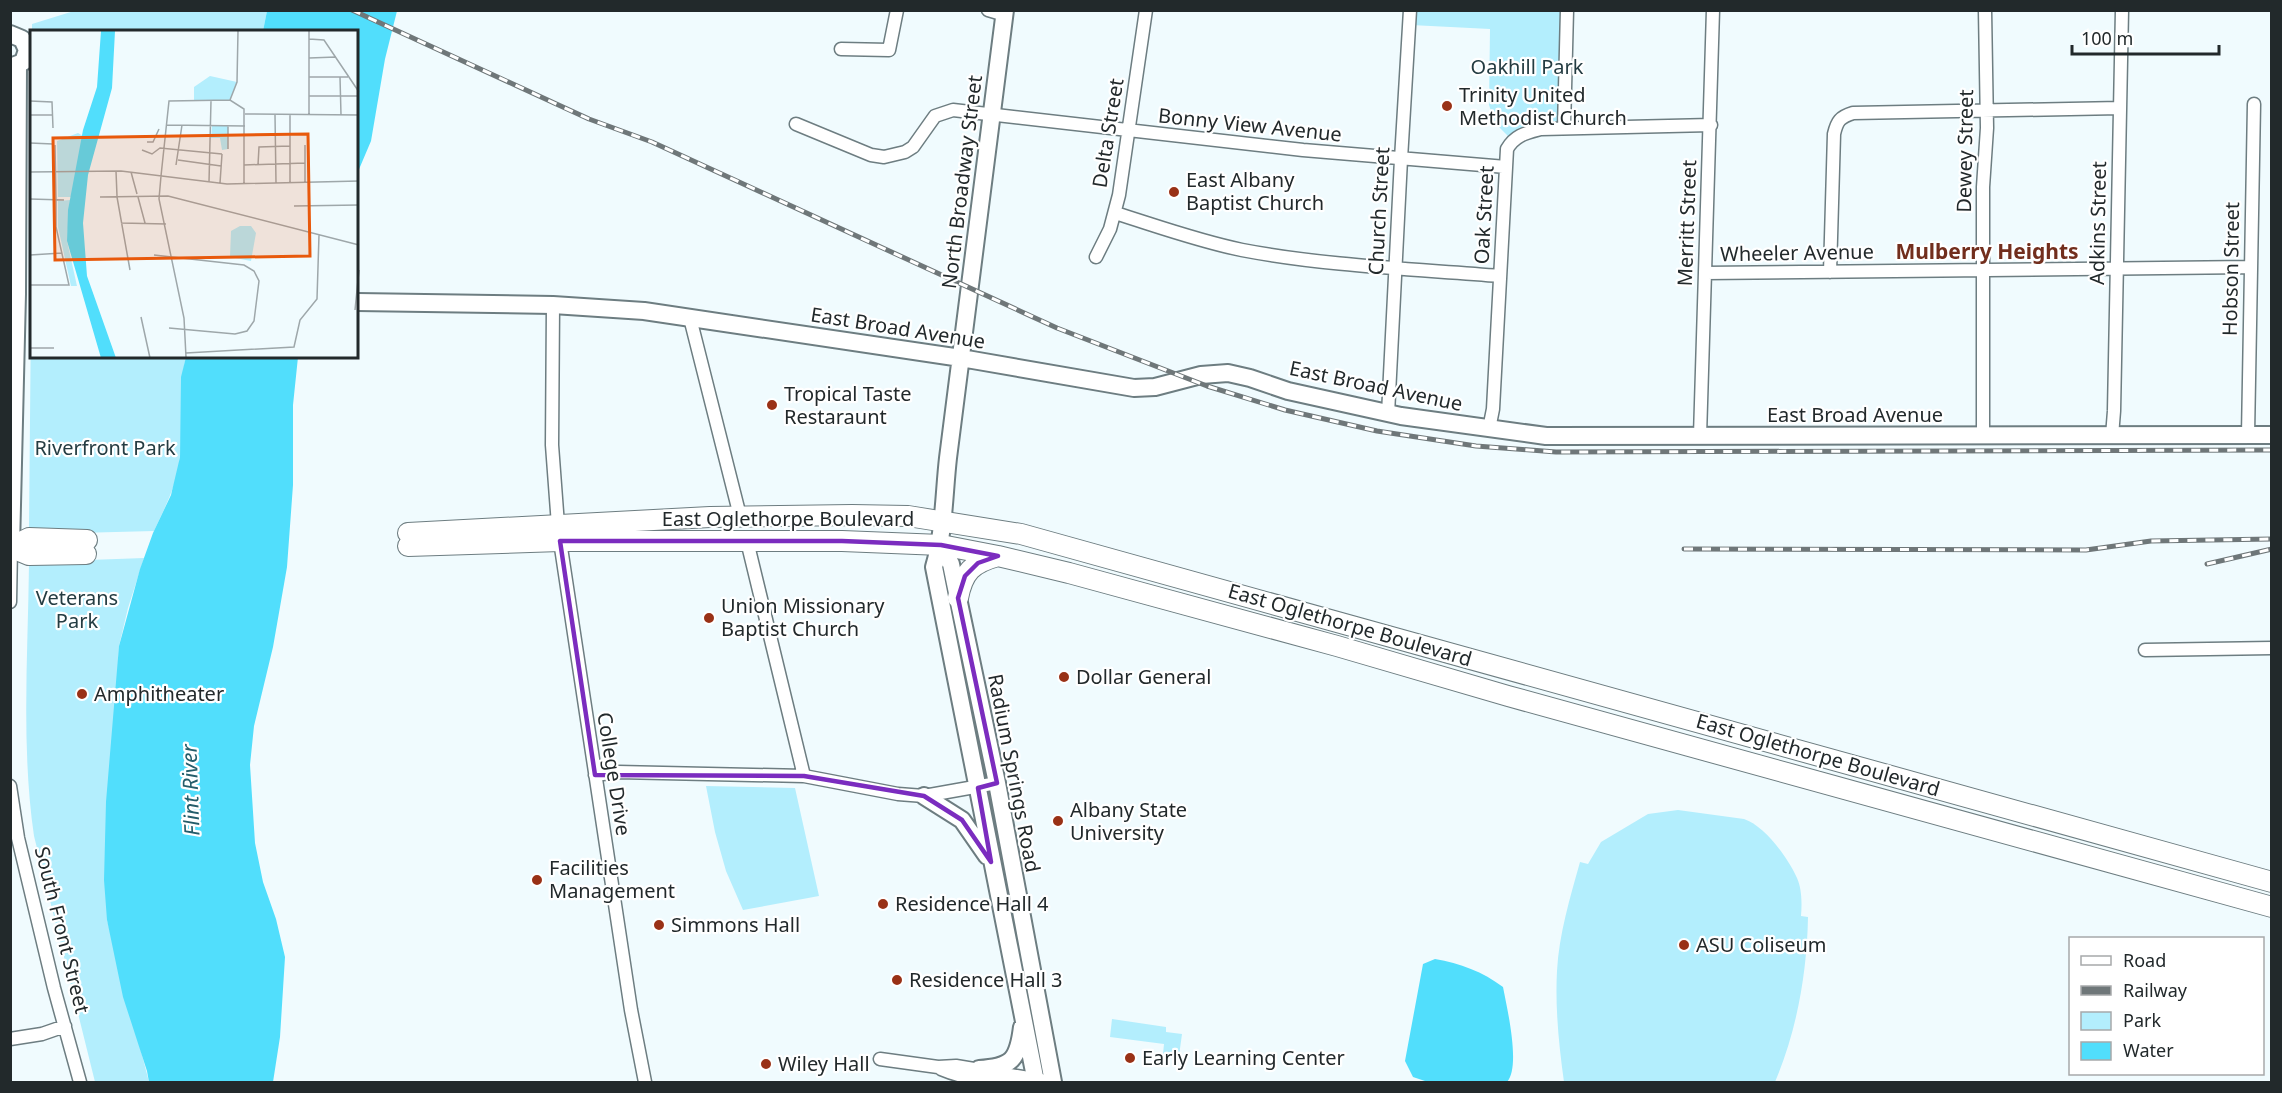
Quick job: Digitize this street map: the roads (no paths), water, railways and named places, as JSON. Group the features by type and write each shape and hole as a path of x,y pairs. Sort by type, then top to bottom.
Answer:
{"main road":[{"name":"North Broadway Street","path":"941,520 991,114 1000,12"},
{"path":"10,34 17,36 25,44 26,56 14,66 20,298 11,547 29,555 86,547"},
{"name":"East Broad Avenue","path":"358,302 553,305 644,311 961,358 1134,388 1155,387 1201,375 1228,373 1288,391 1388,414 1546,436 2271,435"},
{"name":"East Oglethorpe Boulevard","path":"408,539 559,533 740,516 885,515 941,520 1021,534 2271,882"},
{"path":"616,541 726,529 740,516"},
{"name":"Radium Springs Road","path":"941,520 941,545 934,567 1023,1017 1042,1082"},
{"name":"East Oglethorpe Boulevard","path":"559,533 616,541 842,541 941,545 998,556 1070,573 1337,646 2271,907"},
{"name":"Radium Springs Road","path":"941,545 951,564 997,783 1042,1082"},
{"path":"958,598 961,585 970,569 978,563 998,556"},
{"path":"924,796 962,820 992,862"},
{"path":"979,1070 1001,1068 1010,1061 1019,1045 1023,1017"}],"street":[{"path":"841,49 889,50 897,10"},
{"name":"Delta Street","path":"1096,257 1115,213 1130,132 1146,10"},
{"name":"Church Street","path":"1388,414 1410,10"},
{"path":"1567,10 1564,128 1711,125"},
{"name":"Merritt Street","path":"1700,436 1713,10"},
{"name":"Dewey Street","path":"1983,436 1983,175 1987,110 1985,10"},
{"name":"Adkins Street","path":"2112,436 2122,10"},
{"name":"Hobson Street","path":"2248,435 2254,104"},
{"path":"1830,272 1834,134 1836,124 1845,116 1853,113 2120,108"},
{"name":"Bonny View Avenue","path":"796,124 871,155 884,157 905,152 913,147 935,116 953,110 1130,132 1506,167"},
{"name":"Oak Street","path":"1489,429 1493,409 1507,149 1513,139 1524,133 1541,129 1564,128"},
{"path":"1115,213 1200,240 1241,250 1301,259 1500,276"},
{"name":"Wheeler Avenue","path":"1705,273 1983,272 2250,267"},
{"name":"College Drive","path":"553,305 552,446 559,533 631,1010 645,1083"},
{"path":"690,318 740,516"},
{"path":"747,541 804,776"},
{"path":"10,602 11,547"},
{"path":"2145,650 2271,648"},
{"path":"595,775 618,772 804,776 898,794 924,796 997,783"},
{"name":"South Front Street","path":"10,786 18,838 80,1083"},
{"path":"10,1039 42,1034 65,1026"},
{"path":"880,1059 938,1067 956,1066 1042,1082"},
{"path":"938,1067 963,1077 999,1082 1042,1082"}],"water":[{"path":"267,11 397,11 385,59 371,141 358,172 358,30 263,30"},
{"name":"Flint River","path":"186,358 298,358 293,405 293,485 287,567 273,647 254,726 250,765 255,843 263,882 276,919 285,957 280,1037 273,1082 149,1082 123,997 107,920 104,880 106,802 119,646 140,569 153,533 171,495 180,457 181,377"},
{"path":"1435,959 1471,969 1503,987 1513,1051 1513,1064 1507,1082 1428,1082 1413,1077 1405,1061 1423,964"}],"railway":[{"path":"352,10 589,119 652,142 1057,328 1207,386 1285,410 1377,431 1476,446 1556,452 2272,450"},
{"path":"1684,549 2086,550 2151,541 2272,539"},
{"path":"2207,564 2272,549"}],"place":[{"name":"Trinity United Methodist Church","path":"1447,106"},
{"name":"East Albany Baptist Church","path":"1174,192"},
{"name":"Tropical Taste Restaraunt","path":"772,405"},
{"name":"Union Missionary Baptist Church","path":"709,618"},
{"name":"Dollar General","path":"1064,677"},
{"name":"Amphitheater","path":"82,694"},
{"name":"Albany State University","path":"1058,821"},
{"name":"Facilities Management","path":"537,880"},
{"name":"Residence Hall 4","path":"883,904"},
{"name":"Simmons Hall","path":"659,925"},
{"name":"ASU Coliseum","path":"1684,945"},
{"name":"Residence Hall 3","path":"897,980"},
{"name":"Early Learning Center","path":"1130,1058"},
{"name":"Wiley Hall","path":"766,1064"}],"district":[{"name":"Mulberry Heights","path":"1987,252"}],"park label":[{"name":"Oakhill Park","path":"1527,67"},
{"name":"Riverfront Park","path":"105,448"},
{"name":"Veterans Park","path":"77,610"}]}
